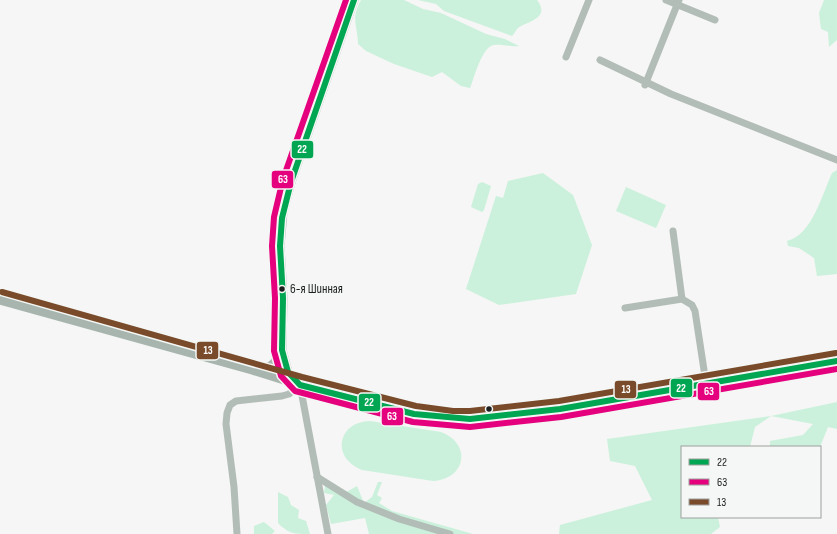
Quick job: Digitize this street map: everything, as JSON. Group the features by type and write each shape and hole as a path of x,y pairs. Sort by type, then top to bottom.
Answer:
{"main road":[{"path":"300,385 288,372 282,350 283,298 280,246 284,206 354,0"},
{"path":"0,300 252,370 300,385 414,414 470,419 560,409 837,360"},
{"path":"252,370 265,369 274,365 282,350"}],"street":[{"path":"566,57 589,0"},
{"path":"666,0 678,2 715,20"},
{"path":"645,83 678,2"},
{"path":"600,60 627,71 645,83 837,160"},
{"path":"673,231 682,299"},
{"path":"625,308 682,299 692,305 695,311 706,383"},
{"path":"237,534 234,487 226,424 227,413 230,406 236,401 282,396 289,394 300,385 328,534"},
{"path":"317,477 357,502 399,519 450,534"}],"green space":[{"path":"361,0 404,0 423,9 441,13 486,34 505,39 519,46 494,45 490,47 482,56 470,88 461,86 442,72 432,77 394,64 366,51 358,44 355,22 356,13"},
{"path":"418,0 537,0 541,6 541,12 535,19 518,28 512,36 444,11 436,4"},
{"path":"824,0 837,0 837,40 829,47 828,32 821,29 819,13"},
{"path":"837,170 837,274 817,276 814,258 799,248 788,246 787,241 796,237 810,223 832,173"},
{"path":"543,173 573,195 592,245 576,294 499,305 466,289 496,196 503,198 508,181"},
{"path":"482,182 491,186 484,210 482,212 471,207 478,184"},
{"path":"626,187 666,205 656,228 616,211"},
{"path":"837,402 837,429 828,427 820,446 770,446 770,441 803,435 813,424 771,416"},
{"path":"771,416 755,427 750,446 681,446 681,518 718,518 720,527 711,534 559,534 560,525 652,500 635,466 610,461 607,439"},
{"path":"370,421 441,432 451,437 461,452 461,460 458,468 453,474 444,479 433,481 362,470 352,464 346,457 342,449 342,441 350,427 359,423"},
{"path":"326,479 343,494 357,486 364,503 372,497 378,482 382,482 377,495 382,498 379,503 392,511 473,534 369,534 365,518 331,524 326,505 334,495 324,493"},
{"path":"278,492 288,497 291,505 299,510 298,518 306,521 310,534 292,533 278,523"},
{"path":"264,522 275,531 272,534 254,534 254,526"}],"transit line":[{"name":"63","path":"346,0 283,179 274,217 272,246 275,298 274,351 281,376 295,391 413,422 470,427 561,417 837,369"},
{"name":"22","path":"354,0 291,182 282,218 280,246 283,298 282,350 288,372 300,385 414,414 470,419 560,409 837,361"},
{"name":"13","path":"2,292 302,377 416,406 453,411 470,411 559,401 836,353"}],"place":[{"name":"6-я Шинная","path":"282,289"}]}
